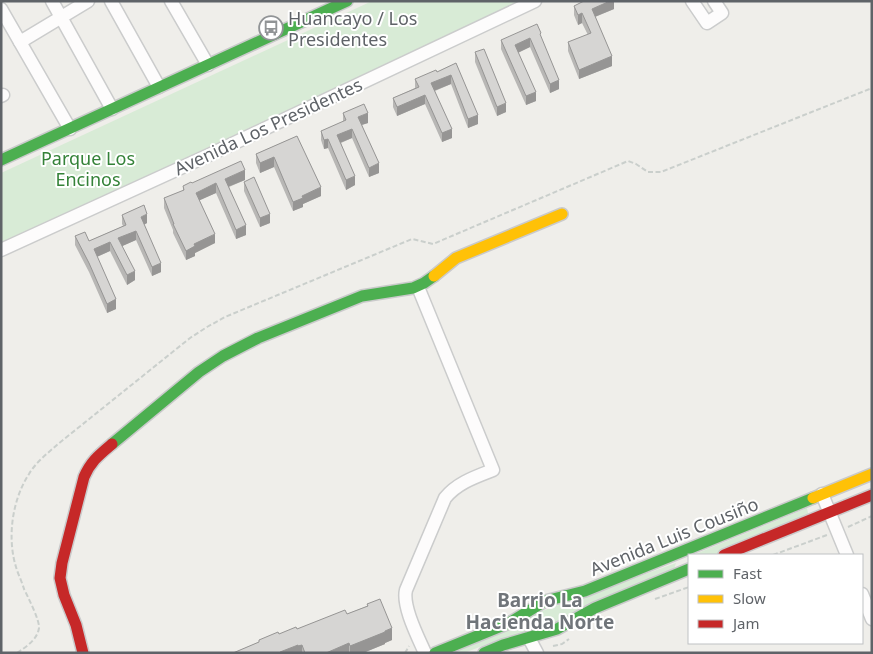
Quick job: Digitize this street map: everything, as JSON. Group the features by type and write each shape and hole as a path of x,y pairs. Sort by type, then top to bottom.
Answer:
{"street":[{"path":"52,1 112,109"},
{"path":"20,42 88,1"},
{"path":"111,1 159,88"},
{"path":"171,1 208,65"},
{"path":"1,160 208,65 324,6 347,1"},
{"name":"Avenida Los Presidentes","path":"1,250 211,154 535,1"},
{"path":"692,1 707,23 722,12 714,1"},
{"path":"1,10 70,129"},
{"path":"82,653 76,625 62,586 60,570 84,477 96,456 199,372 240,346 362,296 418,287 430,280 456,258 562,214"},
{"path":"418,287 493,470 458,485 445,498 406,590 407,608 424,653"},
{"name":"Avenida Luis Cousiño","path":"435,653 509,623 545,601 585,591 872,474"},
{"path":"822,494 847,554"},
{"name":"Avenida Luis Cousiño","path":"726,554 872,495"},
{"path":"680,553 688,570"},
{"name":"Avenida Luis Cousiño","path":"484,653 503,645 557,629 595,608 688,570"},
{"path":"863,596 872,619"},
{"path":"529,638 537,653"}],"path":[{"path":"776,554 872,516"},
{"path":"654,600 688,586"},
{"path":"554,646 570,639"}],"green space":[{"name":"Parque Los Encinos","path":"372,1 522,1 1,244 1,173"},
{"path":"807,508 809,518 721,554 695,554"},
{"path":"676,563 674,569 547,627 498,640 464,653 443,653 531,615"}],"building":[{"path":"584,1 610,1 592,9 612,56 579,70 568,42 591,33 582,13 578,15 574,6"},
{"path":"537,24 559,80 550,84 530,38 515,45 536,92 526,96 501,40"},
{"path":"484,49 506,103 497,107 475,52"},
{"path":"456,63 478,115 468,119 451,75 431,83 452,129 442,133 425,95 397,107 393,98 419,87 415,79"},
{"path":"364,104 368,113 358,117 379,163 369,168 352,129 337,135 355,176 346,180 328,139 324,140 321,131 346,120 343,113"},
{"path":"297,136 321,187 293,202 274,157 260,163 256,154"},
{"path":"241,161 245,170 225,179 246,225 236,230 216,183 196,193 215,234 194,244 195,246 186,251 173,224 164,198 184,190 183,186 191,182"},
{"path":"254,177 270,214 260,218 244,182"},
{"path":"144,205 147,214 141,217 161,263 152,267 136,231 118,238 135,271 127,275 110,242 94,249 116,299 107,304 75,236 85,232 89,241 126,225 122,215"},
{"path":"380,599 392,628 350,646 349,643 326,653 305,653 302,645 298,645 281,653 233,653 278,632 279,634 296,627 297,629 345,610 347,614"}],"traffic: fast":[{"path":"1,160 347,1"},
{"path":"112,444 199,372 223,356 258,338 362,296 413,288 434,276"},
{"path":"435,653 509,623 545,601 585,591 813,498"},
{"path":"484,653 503,645 557,629 595,608 688,569"}],"traffic: slow":[{"path":"434,276 456,258 562,214"},
{"path":"813,498 872,474"}],"traffic: jam":[{"path":"83,653 76,625 64,595 60,578 62,563 84,477 93,462 112,444"},
{"path":"726,554 872,495"}],"place":[{"name":"Huancayo / Los Presidentes","path":"271,28"}],"district":[{"name":"Barrio La Hacienda Norte","path":"540,611"}]}
